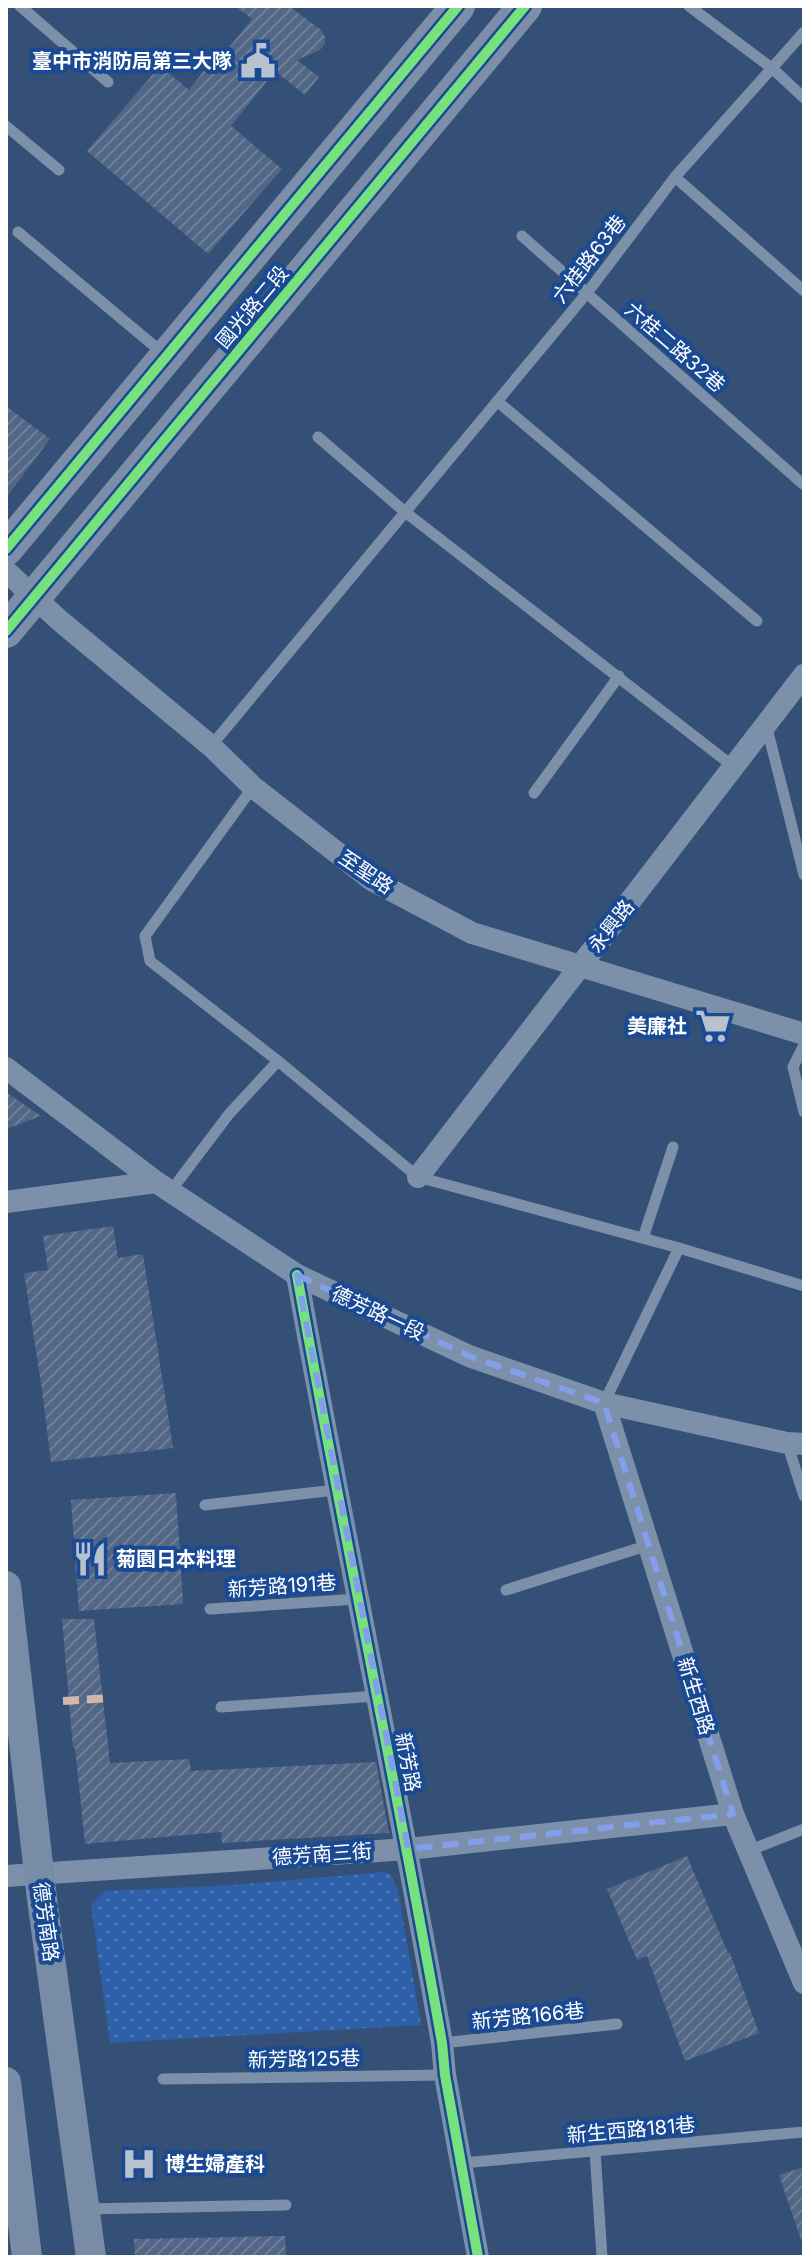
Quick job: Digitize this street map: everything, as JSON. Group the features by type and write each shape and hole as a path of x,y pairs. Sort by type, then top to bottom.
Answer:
{"main road":[{"name":"國光路二段","path":"6,549 458,6"},
{"name":"國光路二段","path":"6,631 525,6"},
{"path":"356,129 396,163"}],"street":[{"name":"至聖路","path":"6,571 211,746 253,787 372,880 472,933 804,1034"},
{"name":"永興路","path":"418,1177 804,675"},
{"name":"德芳路一段","path":"6,1068 163,1187 297,1275 469,1356 604,1403 796,1443"},
{"path":"6,1202 163,1187"},
{"name":"新芳路","path":"297,1275 335,1490 408,1849 478,2257"},
{"name":"新生西路","path":"604,1403 733,1814 804,1983"},
{"name":"德芳南路","path":"6,1586 39,1874 91,2257"},
{"name":"德芳南三街","path":"6,1876 408,1849 733,1814"},
{"path":"6,2082 24,2255"}],"lane":[{"path":"20,6 108,82"},
{"path":"689,6 773,69 804,98"},
{"name":"六桂路63巷","path":"211,746 587,293 675,177 804,32"},
{"path":"6,126 59,170"},
{"path":"675,177 804,291"},
{"path":"18,232 167,357"},
{"name":"六桂二路32巷","path":"522,236 804,483"},
{"path":"497,401 757,621"},
{"path":"318,437 405,512 735,767"},
{"path":"534,793 619,676"},
{"path":"765,724 804,875"},
{"path":"253,787 145,936 150,961 278,1061 418,1177 679,1248 804,1286"},
{"path":"804,1045 793,1067 804,1112"},
{"path":"163,1187 278,1061"},
{"path":"643,1238 673,1147"},
{"path":"604,1403 679,1248"},
{"path":"796,1443 804,1496"},
{"path":"205,1505 335,1490"},
{"path":"506,1590 649,1545"},
{"name":"新芳路191巷","path":"210,1609 357,1599"},
{"path":"221,1707 377,1696"},
{"path":"748,1851 804,1829"},
{"name":"新芳路166巷","path":"442,2043 617,2024"},
{"name":"新芳路125巷","path":"163,2079 445,2075"},
{"name":"新生西路181巷","path":"462,2163 804,2132"},
{"path":"595,2151 602,2257"},
{"path":"85,2209 286,2205"}],"highlighted area":[{"path":"297,1275 469,1356 604,1403 733,1814 408,1849"}],"shaded area":[{"path":"384,1872 391,1875 398,1891 421,2025 110,2043 91,1904 104,1891 234,1885"}],"building":[{"path":"235,6 289,6 321,30 325,44 320,50 297,60 319,77 305,95 275,71 231,126 282,169 208,254 87,151 160,66 189,90 206,68 210,71 252,19"},
{"path":"6,406 50,439 6,498"},
{"path":"6,1092 41,1116 6,1129"},
{"path":"113,1226 118,1258 143,1254 173,1448 51,1462 24,1273 48,1270 43,1236"},
{"path":"176,1493 183,1604 79,1611 71,1500"},
{"path":"62,1619 94,1619 110,1763 189,1759 191,1771 376,1762 389,1833 222,1843 221,1832 85,1844"},
{"path":"687,1856 730,1953 759,2033 685,2061 647,1956 637,1960 607,1889"},
{"path":"804,2167 804,2240 801,2240 779,2175"},
{"path":"285,2236 286,2257 135,2257 134,2239"}],"marked path":[{"path":"63,1701 110,1698"}],"cycle path":[{"path":"6,549 458,6"},
{"path":"6,631 525,6"},
{"path":"297,1275 425,1947 478,2257"}],"place":[{"name":"臺中市消防局第三大隊","path":"258,61"},
{"name":"美廉社","path":"713,1026"},
{"name":"菊園日本料理","path":"90,1559"},
{"name":"博生婦產科","path":"139,2164"}]}
